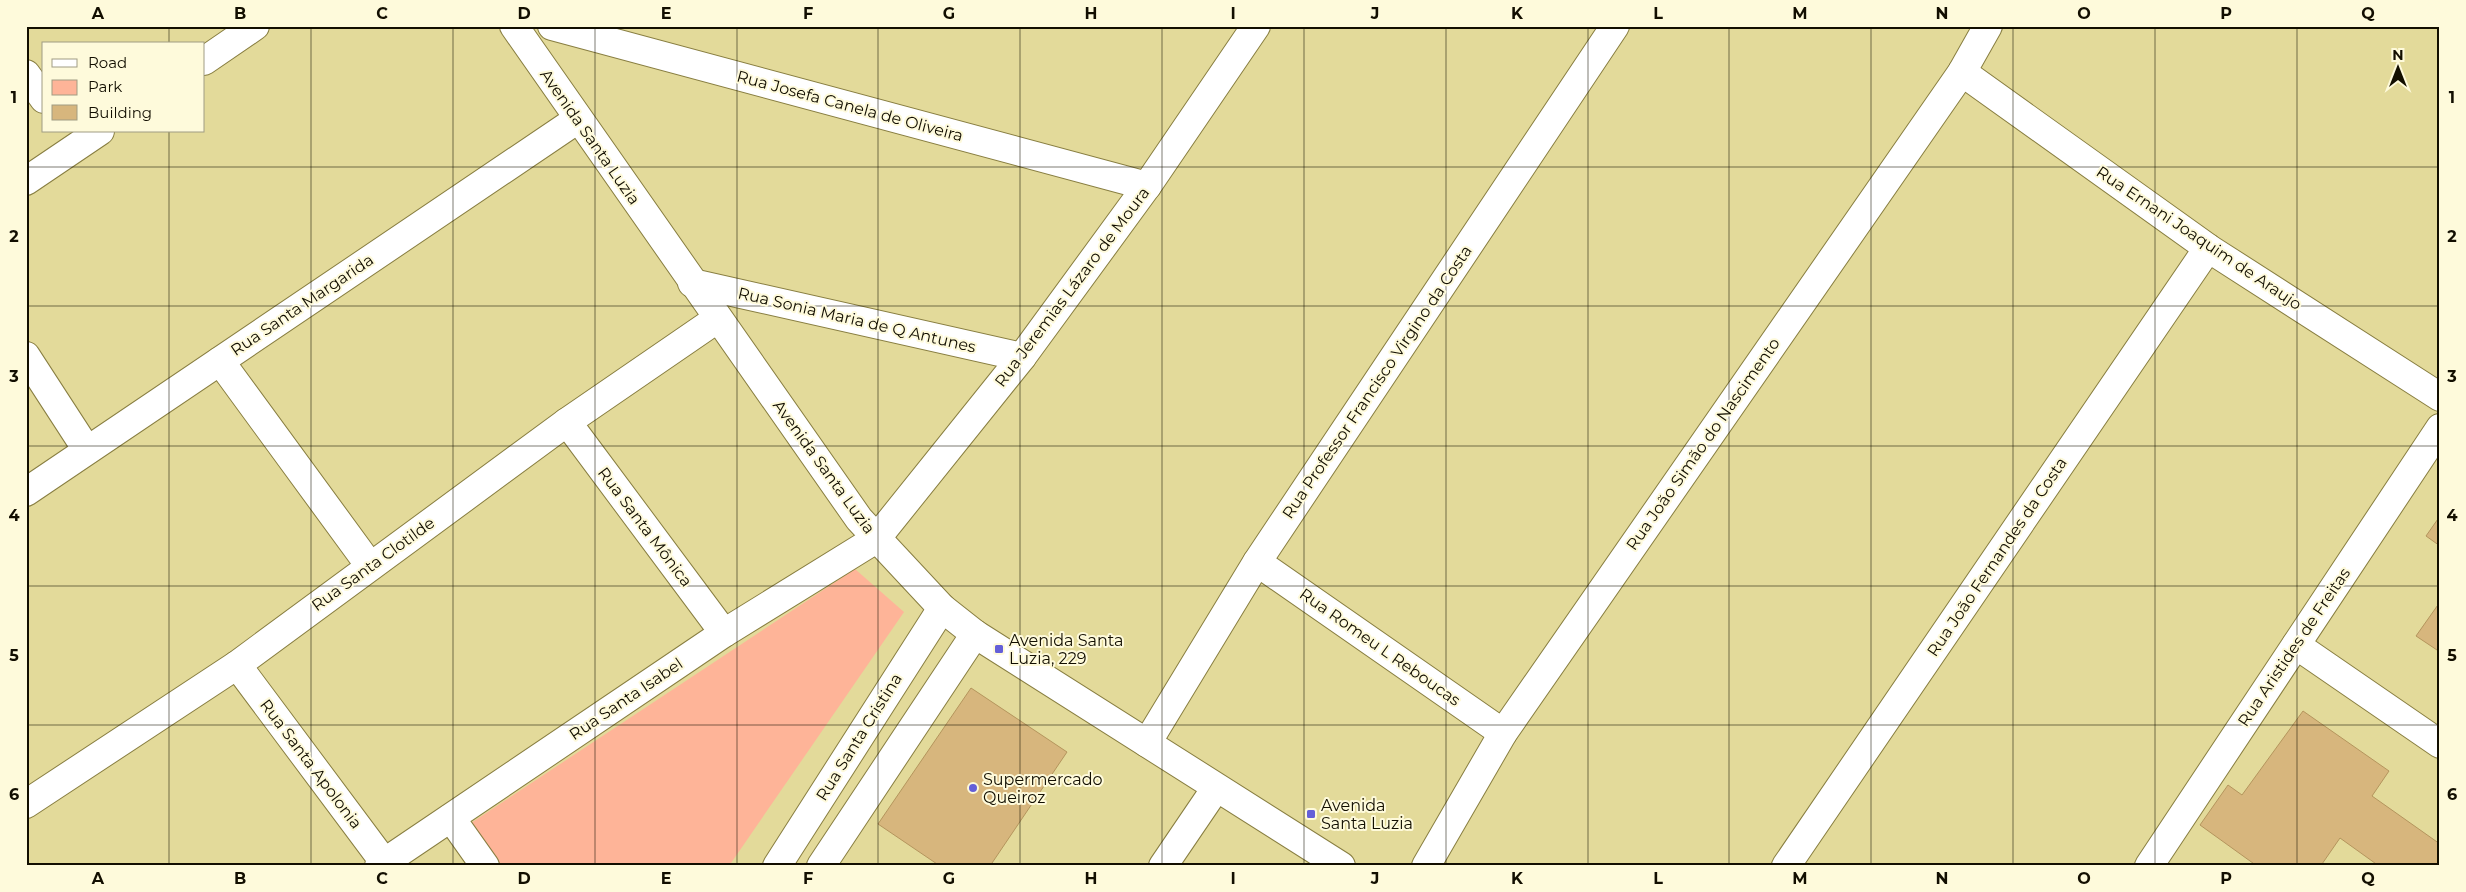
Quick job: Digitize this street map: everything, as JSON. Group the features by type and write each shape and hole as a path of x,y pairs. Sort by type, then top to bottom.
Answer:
{"street":[{"path":"205,60 255,26"},
{"name":"Avenida Santa Luzia","path":"514,26 859,520 942,608 975,634 1341,866"},
{"name":"Rua Josefa Canela de Oliveira","path":"552,26 1148,186"},
{"name":"Rua Jeremias Lázaro de Moura","path":"876,539 1022,357 1148,186 1256,26"},
{"name":"Rua Professor Francisco Virgino da Costa","path":"1147,743 1257,562 1615,26"},
{"name":"Rua João Simão do Nascimento","path":"1426,866 1503,732 1962,72 1988,26"},
{"name":"Rua Ernani Joaquim de Araujo","path":"1962,72 2208,248 2440,397"},
{"path":"26,74 42,95"},
{"name":"Rua Santa Margarida","path":"26,492 578,119"},
{"path":"26,181 81,136"},
{"name":"Rua João Fernandes da Costa","path":"1786,866 2208,248"},
{"name":"Rua Sonia Maria de Q Antunes","path":"692,283 1022,357"},
{"name":"Rua Santa Clotilde","path":"26,804 237,665 566,422 717,319"},
{"path":"26,356 87,450"},
{"path":"220,361 370,566"},
{"name":"Rua Santa Mônica","path":"566,422 724,632"},
{"name":"Rua Aristides de Freitas","path":"2149,866 2440,428"},
{"name":"Rua Santa Isabel","path":"382,864 724,632 876,539"},
{"name":"Rua Romeu L Reboucas","path":"1257,562 1503,732"},
{"name":"Rua Santa Cristina","path":"777,866 942,608"},
{"path":"821,866 975,634"},
{"path":"2296,645 2440,744"},
{"name":"Rua Santa Apolonia","path":"237,665 382,864"},
{"path":"1163,866 1216,788"},
{"path":"451,818 485,866"}],"green space":[{"path":"855,569 904,612 729,866 502,866 471,823"}],"building":[{"path":"2440,516 2440,546 2426,536"},
{"path":"2440,602 2440,652 2416,636"},
{"name":"Supermercado Queiroz","path":"971,688 1067,752 990,866 940,866 878,824"},
{"path":"2303,711 2389,771 2372,796 2440,844 2440,866 2379,866 2340,838 2322,864 2324,866 2257,866 2200,825 2228,785 2242,795"}],"place":[{"name":"Avenida Santa Luzia, 229","path":"999,649"},
{"name":"Supermercado Queiroz","path":"973,788"},
{"name":"Avenida Santa Luzia","path":"1311,814"}]}
